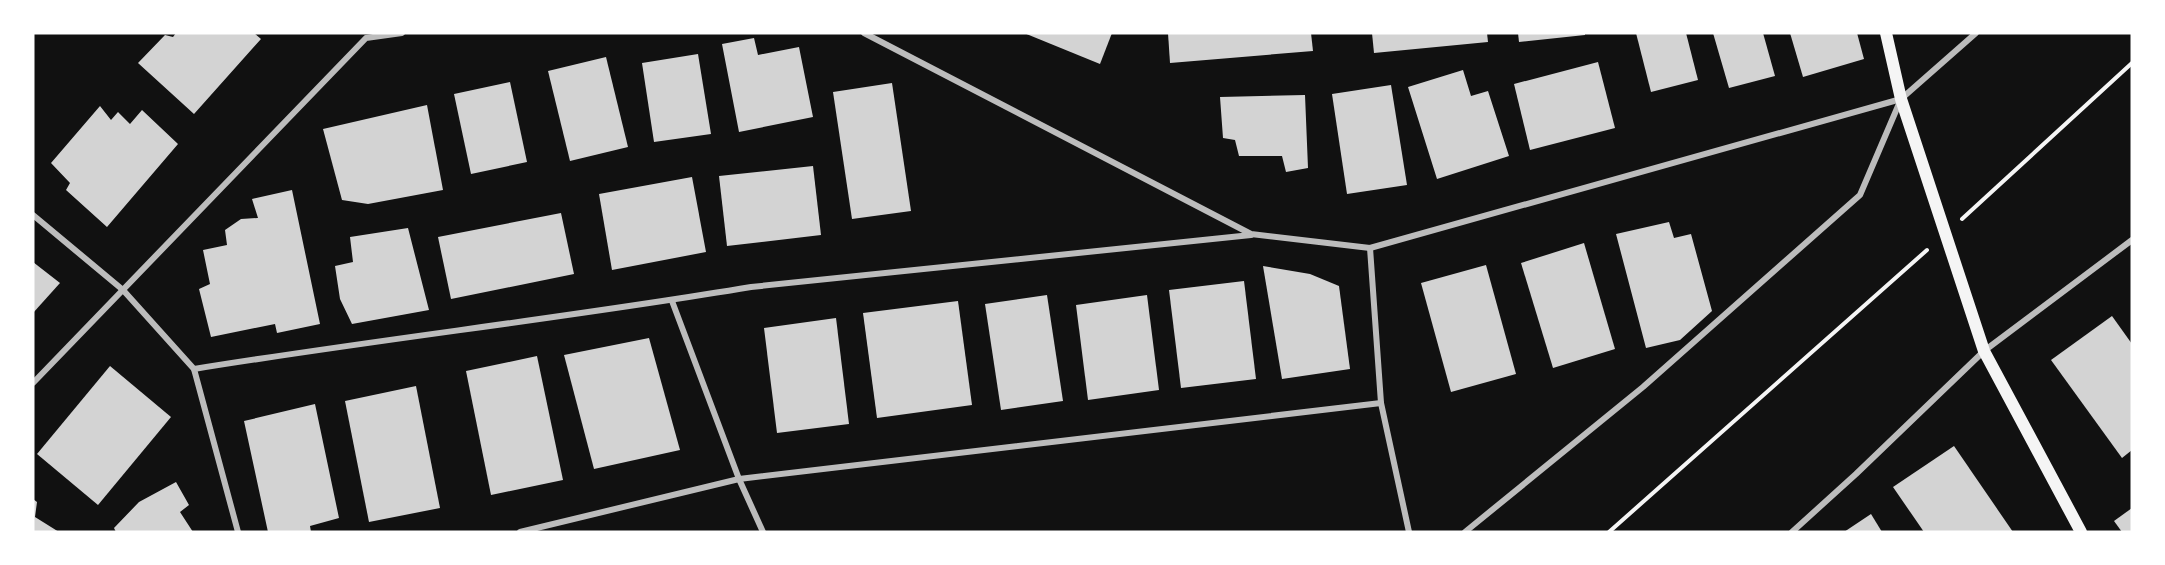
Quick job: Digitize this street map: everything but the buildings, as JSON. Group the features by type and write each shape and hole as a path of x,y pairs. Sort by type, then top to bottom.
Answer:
{"main road":[{"path":"1886,33 1901,99 1984,351 2081,532"}],"street":[{"path":"33,383 365,36 402,33"},
{"path":"864,33 1251,234"},
{"path":"1465,532 1643,387 1860,195 1901,99 1976,33"},
{"path":"194,369 328,347 672,301 751,288 1251,234 1370,248 1901,99"},
{"path":"33,215 123,290 194,369 238,532"},
{"path":"1792,532 1984,351 2132,240"},
{"path":"1370,248 1381,403 1409,532"},
{"path":"672,301 739,479 763,532"},
{"path":"520,532 739,479 1381,403"}],"path":[{"path":"1609,532 1945,235 2132,63"}]}
